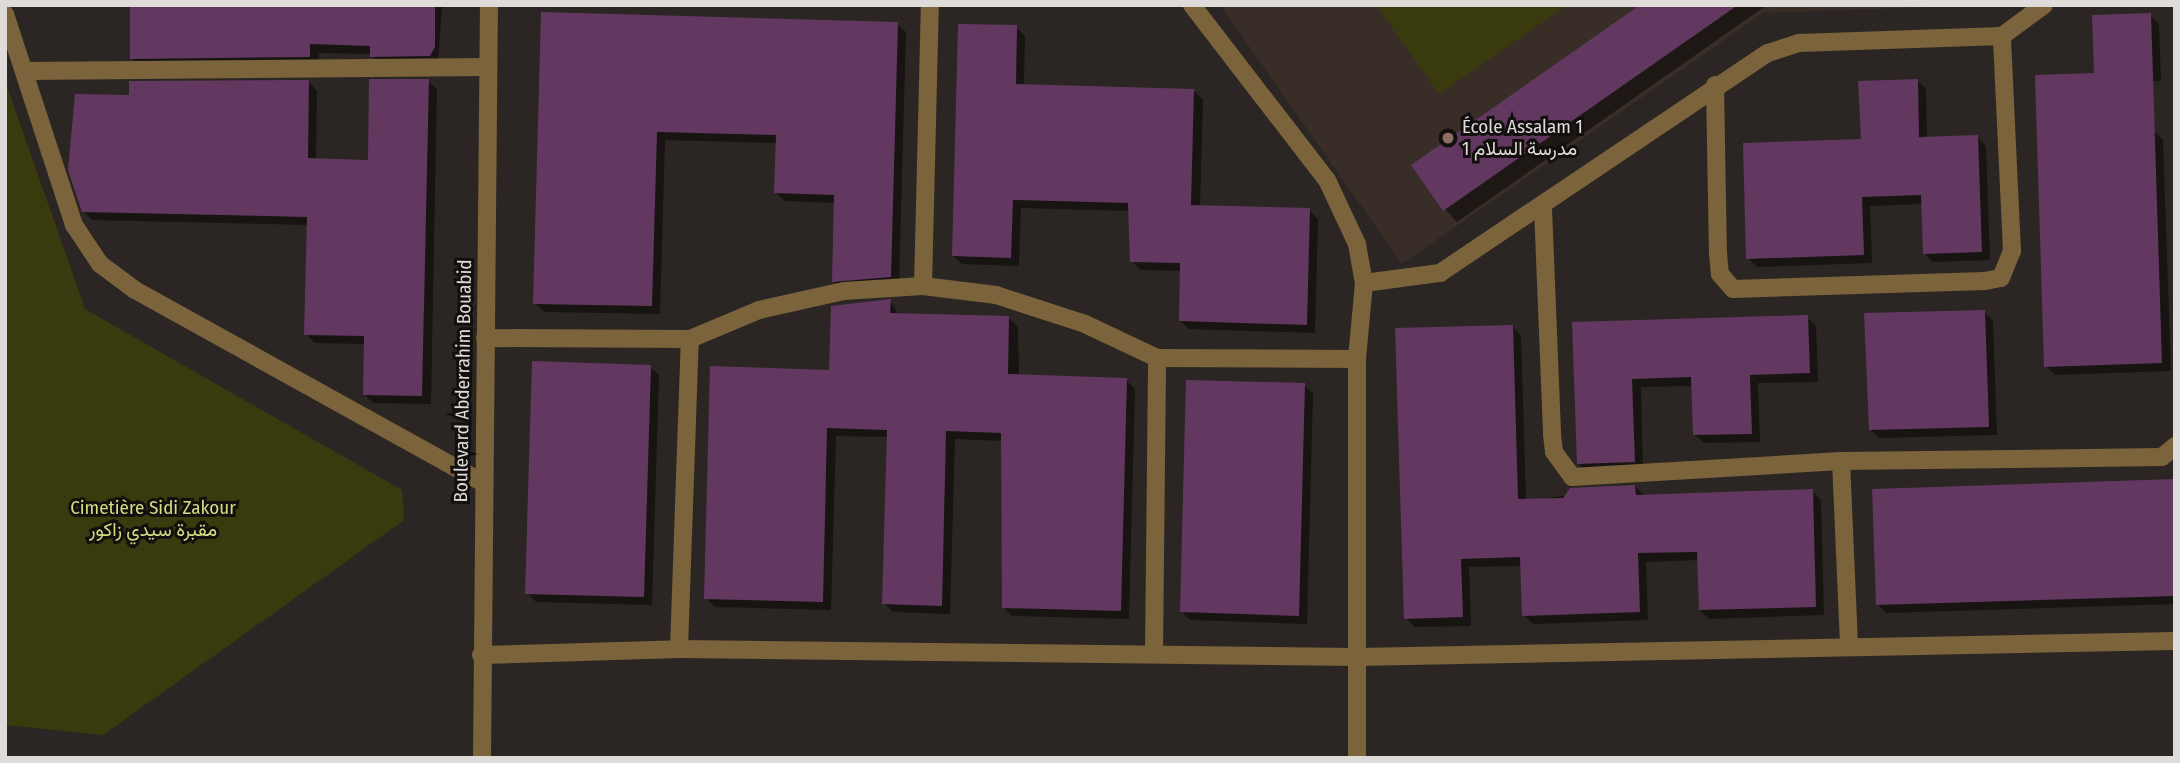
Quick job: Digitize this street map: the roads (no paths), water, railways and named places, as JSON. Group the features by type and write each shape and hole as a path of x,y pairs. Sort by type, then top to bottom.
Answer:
{"street":[{"name":"Boulevard Abderrahim Bouabid","path":"482,758 489,5"},
{"path":"923,286 930,5"},
{"path":"1192,5 1327,180 1357,244 1364,284 1357,359 1357,758"},
{"path":"1364,284 1440,273 1542,208 1715,85 1768,53 1799,43 2002,36 2044,5"},
{"path":"5,14 74,225 100,264 135,290 483,483"},
{"path":"1715,85 1719,264 1733,289 1985,281 2001,278 2012,251 2002,36"},
{"path":"25,71 488,67"},
{"path":"1542,208 1552,435 1566,472 1586,481 1841,461 2162,457 2175,446"},
{"path":"485,338 690,339 759,310 844,291 923,286 996,295 1085,324 1157,358 1357,359"},
{"path":"679,649 690,339"},
{"path":"1154,653 1157,358"},
{"path":"1841,461 1849,644"},
{"path":"481,655 679,649 1356,657 1849,644 2175,641"}],"place":[{"name":"École Assalam 1 مدرسة السلام 1","path":"1448,138"}],"park label":[{"name":"Cimetière Sidi Zakour مقبرة سيدي زاكور","path":"153,519"}]}
